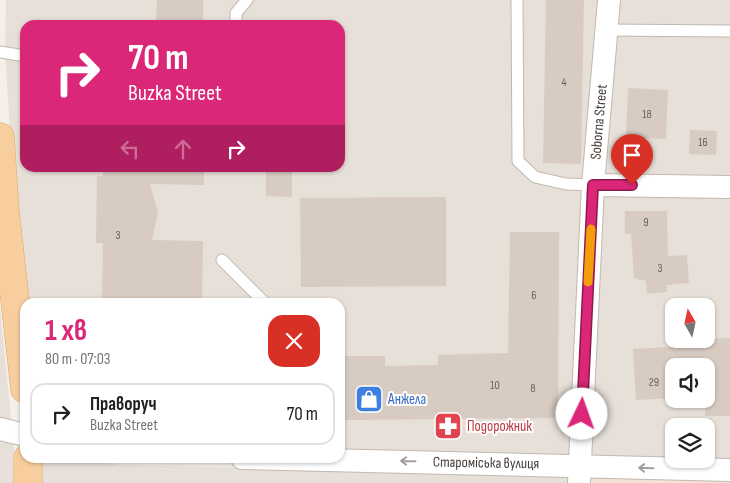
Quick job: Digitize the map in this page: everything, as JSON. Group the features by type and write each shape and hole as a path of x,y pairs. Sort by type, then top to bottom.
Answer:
{"main road":[{"path":"0,137 4,212 20,347"},
{"path":"28,463 28,483"}],"street":[{"name":"Soborna Street","path":"579,474 593,185 609,0"},
{"path":"593,185 730,188"},
{"path":"0,429 20,434"},
{"name":"Староміська вулиця","path":"345,460 579,474 730,470"}],"lane":[{"path":"236,20 236,13 246,0"},
{"path":"517,0 518,161 535,177 566,184 593,185"},
{"path":"606,30 730,31"},
{"path":"0,52 20,55"},
{"path":"222,260 260,298"}],"shaded area":[{"path":"6,0 598,0 569,455 345,449 345,298 26,298 15,211 5,51"},
{"path":"620,0 730,0 730,459 715,459 715,418 665,418 665,458 590,456 604,186"},
{"path":"0,308 16,469 15,483 0,483"},
{"path":"38,463 109,463 120,465 568,476 568,483 38,483"},
{"path":"590,477 730,481 730,483 590,483"}],"building":[{"path":"157,0 203,0 203,20 156,20"},
{"path":"546,0 584,0 581,164 543,163"},
{"path":"628,88 668,90 666,139 626,137"},
{"path":"690,130 717,131 716,155 689,154"},
{"path":"103,172 204,172 204,185 150,184 158,213 152,240 203,241 202,298 102,298 103,243 96,243 97,176 103,176"},
{"path":"266,172 292,172 292,197 266,196"},
{"path":"446,197 446,286 301,287 300,198"},
{"path":"625,211 667,211 668,256 687,255 689,283 667,285 667,292 647,294 646,281 634,278 631,233 625,234"},
{"path":"510,232 559,232 558,418 345,420 345,356 385,356 385,366 438,365 438,355 508,353"},
{"path":"730,338 730,416 705,416 705,408 715,408 715,358 665,358 665,398 636,400 633,349 715,348 715,339"}],"slow traffic":[{"path":"588,282 591,229"}],"place":[{"name":"Анжела","path":"369,399"},
{"name":"Подорожник","path":"448,426"}],"route":[{"path":"582,414 593,185 632,185"}]}
